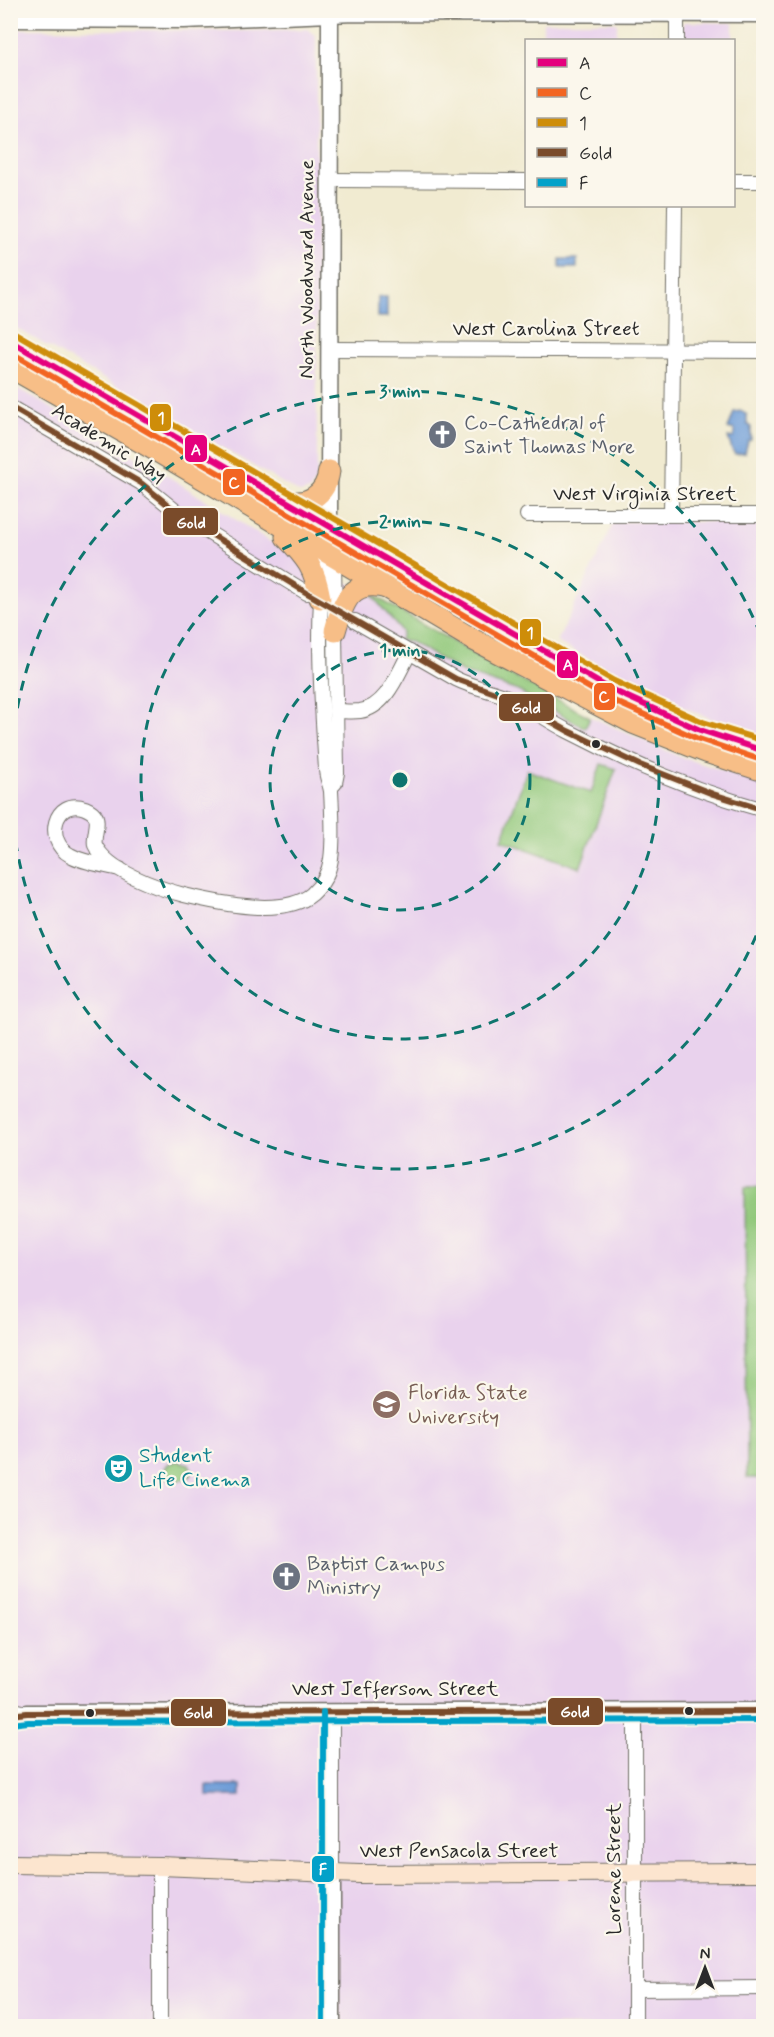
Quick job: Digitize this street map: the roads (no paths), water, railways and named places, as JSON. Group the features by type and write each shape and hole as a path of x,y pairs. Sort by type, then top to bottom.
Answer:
{"main road":[{"path":"10,341 610,689 700,730 764,752"},
{"path":"10,367 474,640 615,714 687,745 764,771"},
{"path":"280,498 295,503 307,502 322,489 329,471"},
{"path":"262,514 308,560 314,573 314,595"},
{"path":"335,631 343,605 353,591 371,586 387,588"},
{"name":"West Pensacola Street","path":"10,1864 160,1866 332,1873 764,1872"}],"street":[{"path":"10,19 184,20 330,12 761,13"},
{"name":"North Woodward Avenue","path":"330,12 329,527 335,631 337,773 336,780 331,787"},
{"path":"676,39 677,14"},
{"path":"329,180 525,181"},
{"path":"735,182 764,182"},
{"path":"671,515 675,207"},
{"name":"West Carolina Street","path":"329,349 764,351"},
{"name":"Academic Way","path":"10,407 147,487 183,517 314,595"},
{"name":"West Virginia Street","path":"527,515 764,515"},
{"name":"North Woodward Avenue","path":"120,869 104,858 94,845 96,820 93,812 75,807 60,813 54,830 57,841 64,851 75,858 120,869 166,889 208,900 272,907 298,902 310,896 319,887 329,867 332,850 331,787 326,770 314,595 330,554"},
{"path":"355,621 473,687 515,700 565,730 627,760 697,789 764,810"},
{"path":"336,711 360,711 376,705 386,694 410,652"},
{"name":"West Jefferson Street","path":"10,1709 27,1713"},
{"name":"Lorene Street","path":"635,1711 635,2026"},
{"name":"West Jefferson Street","path":"10,1715 27,1713 764,1711"},
{"path":"332,1712 332,2026"},
{"path":"160,1866 160,2026"},
{"path":"635,1989 764,1988"}],"water":[{"path":"560,259 577,259 577,268 560,268"},
{"path":"378,297 387,297 387,317 378,317"},
{"path":"741,411 747,415 747,424 751,427 751,439 748,441 745,453 735,454 728,437 733,438 735,432 733,429 728,429 734,412"},
{"path":"207,1785 241,1785 241,1796 207,1796"}],"place":[{"name":"Co-Cathedral of Saint Thomas More","path":"443,435"},
{"name":"Florida State University","path":"387,1405"},
{"name":"Student Life Cinema","path":"118,1468"},
{"name":"Baptist Campus Ministry","path":"286,1576"}]}
